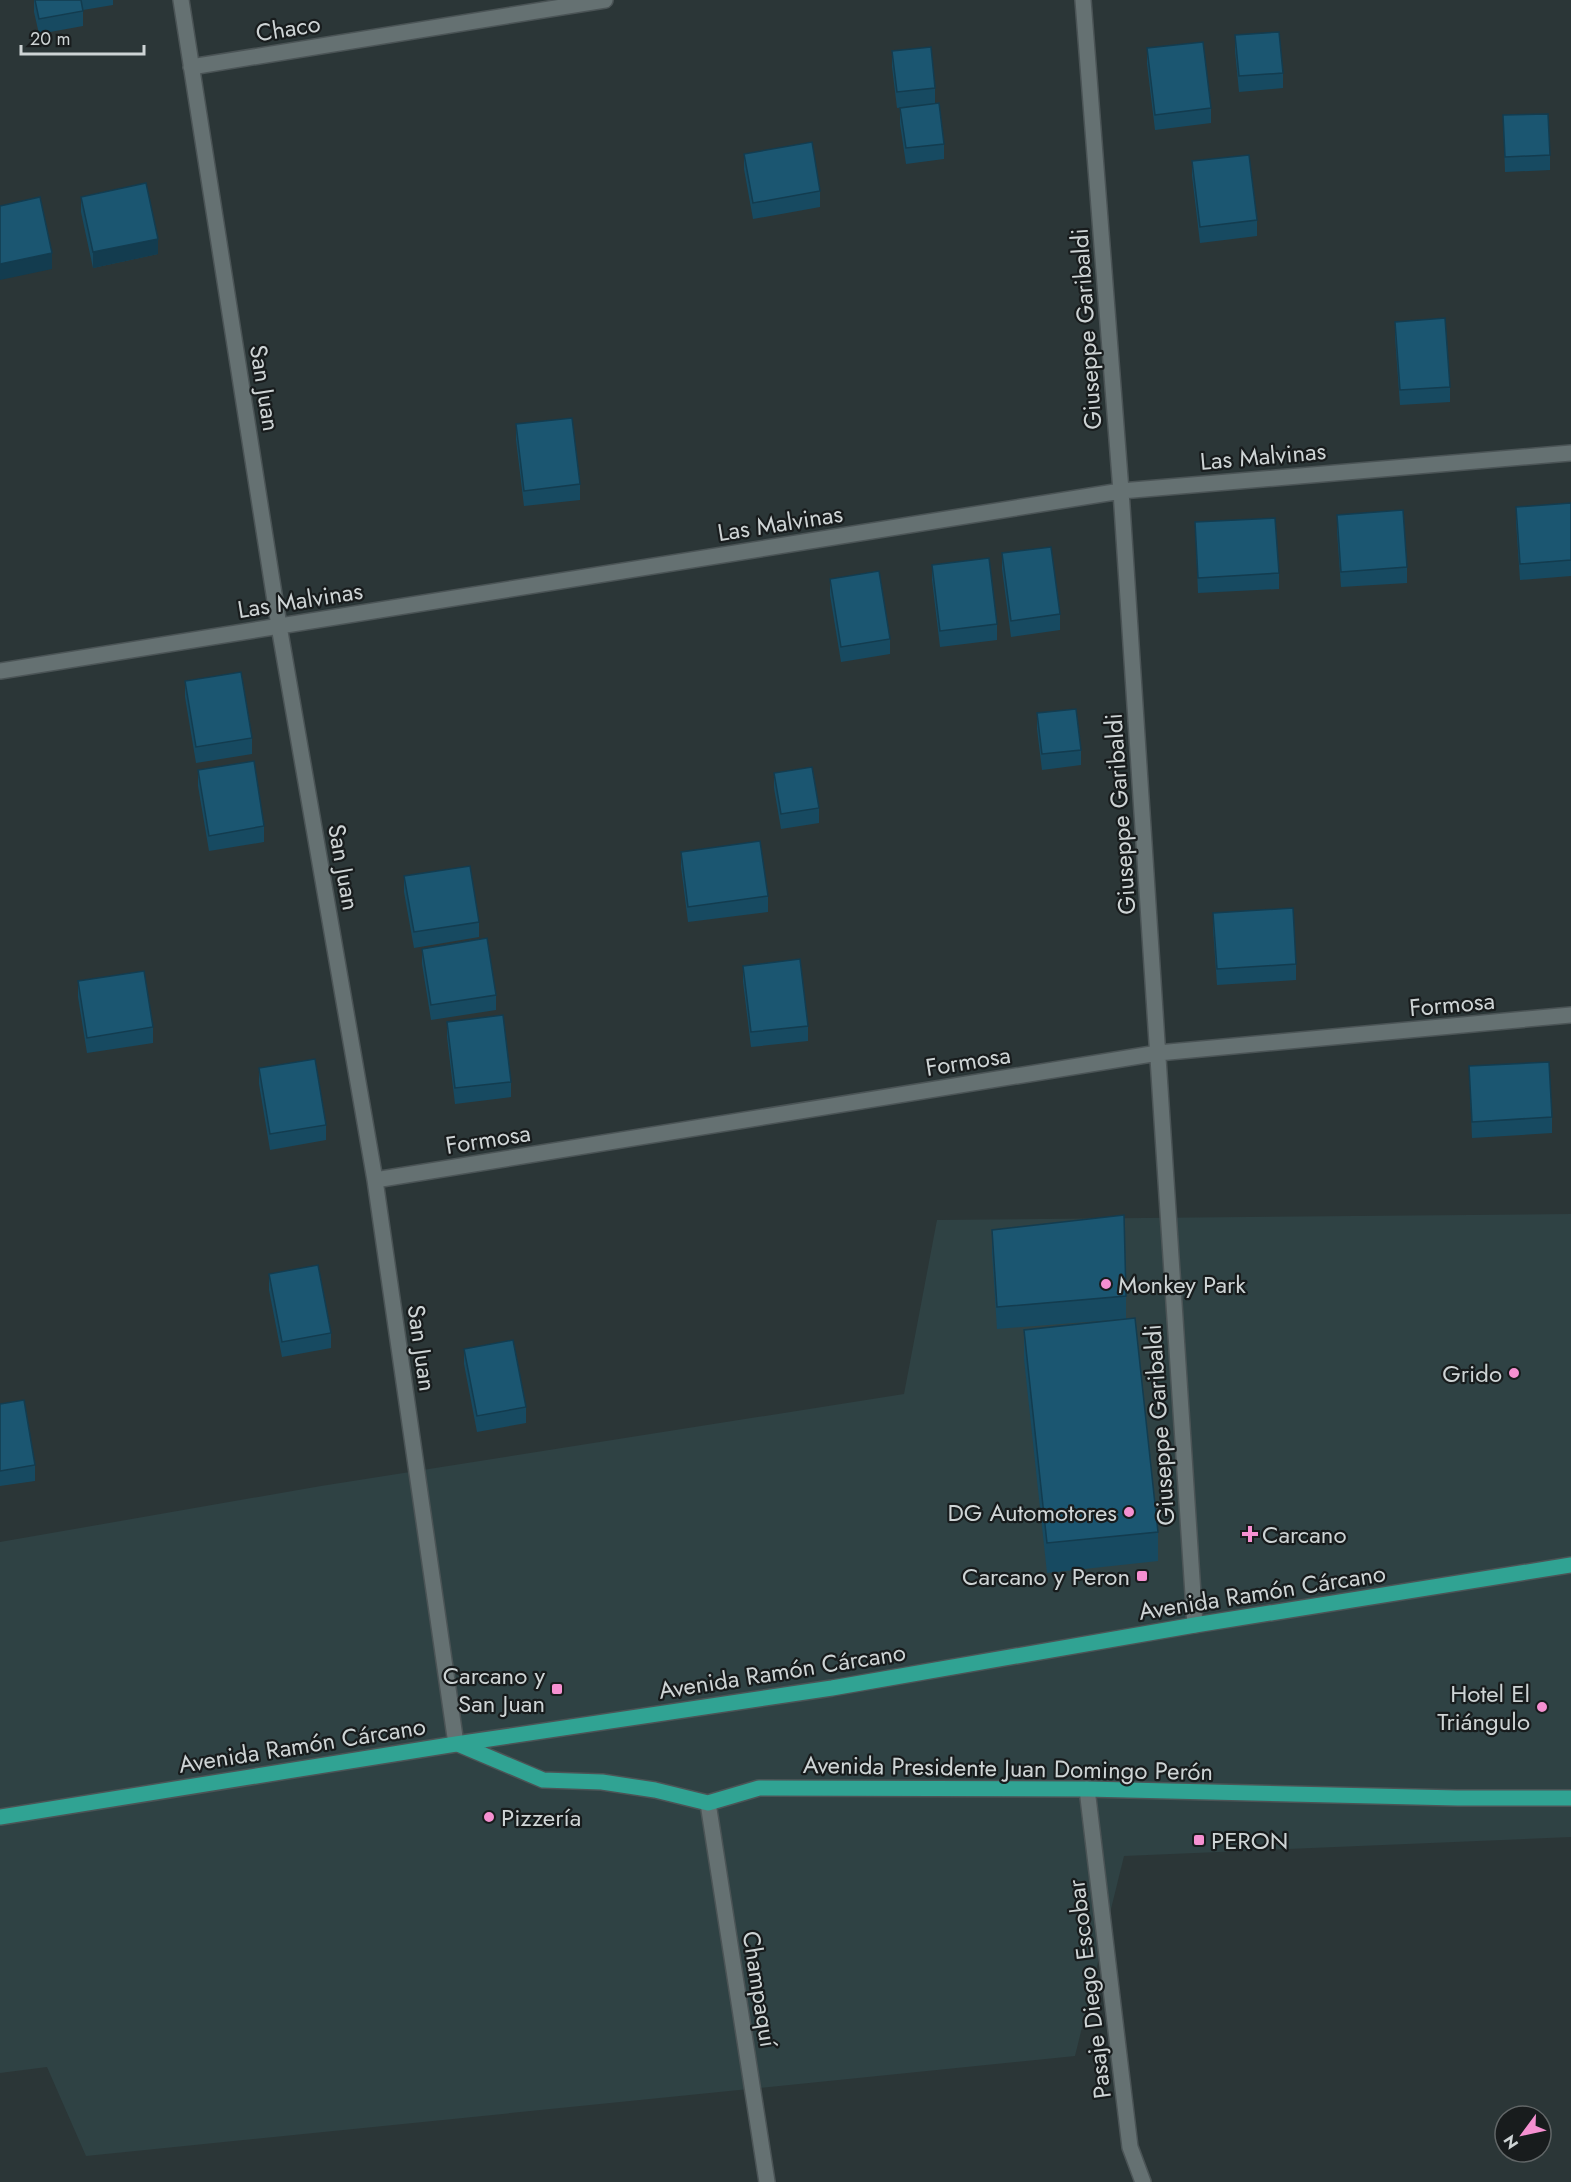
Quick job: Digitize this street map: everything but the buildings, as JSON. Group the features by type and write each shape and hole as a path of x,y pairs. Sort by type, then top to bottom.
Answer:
{"main road":[{"name":"Avenida Ramón Cárcano","path":"0,1816 456,1744 832,1688 1195,1625 1571,1565"},
{"path":"456,1744 543,1780 602,1782 655,1790 708,1803"},
{"name":"Avenida Presidente Juan Domingo Perón","path":"708,1803 759,1788 1087,1789 1457,1798 1571,1798"}],"street":[{"name":"San Juan","path":"181,0 279,626 375,1180 456,1744"},
{"name":"Chaco","path":"191,67 605,0"},
{"name":"Giuseppe Garibaldi","path":"1083,0 1121,491 1195,1625"},
{"name":"Las Malvinas","path":"0,671 1121,491 1571,453"},
{"name":"Formosa","path":"375,1180 1158,1053 1571,1015"},
{"name":"Pasaje Diego Escobar","path":"1087,1789 1130,2147 1143,2182"},
{"name":"Champaquí","path":"708,1803 767,2182"}],"shaded area":[{"path":"1571,1214 1571,1837 1124,1856 1075,2056 86,2156 47,2067 0,2073 0,1542 321,1486 904,1394 937,1220"}],"place":[{"name":"Monkey Park","path":"1106,1284"},
{"name":"Grido","path":"1514,1373"},
{"name":"DG Automotores","path":"1129,1512"},
{"name":"Carcano","path":"1250,1534"},
{"name":"Carcano y Peron","path":"1142,1576"},
{"name":"Carcano y San Juan","path":"557,1689"},
{"name":"Hotel El Triángulo","path":"1542,1707"},
{"name":"Pizzería","path":"489,1817"},
{"name":"PERON","path":"1199,1840"}]}
